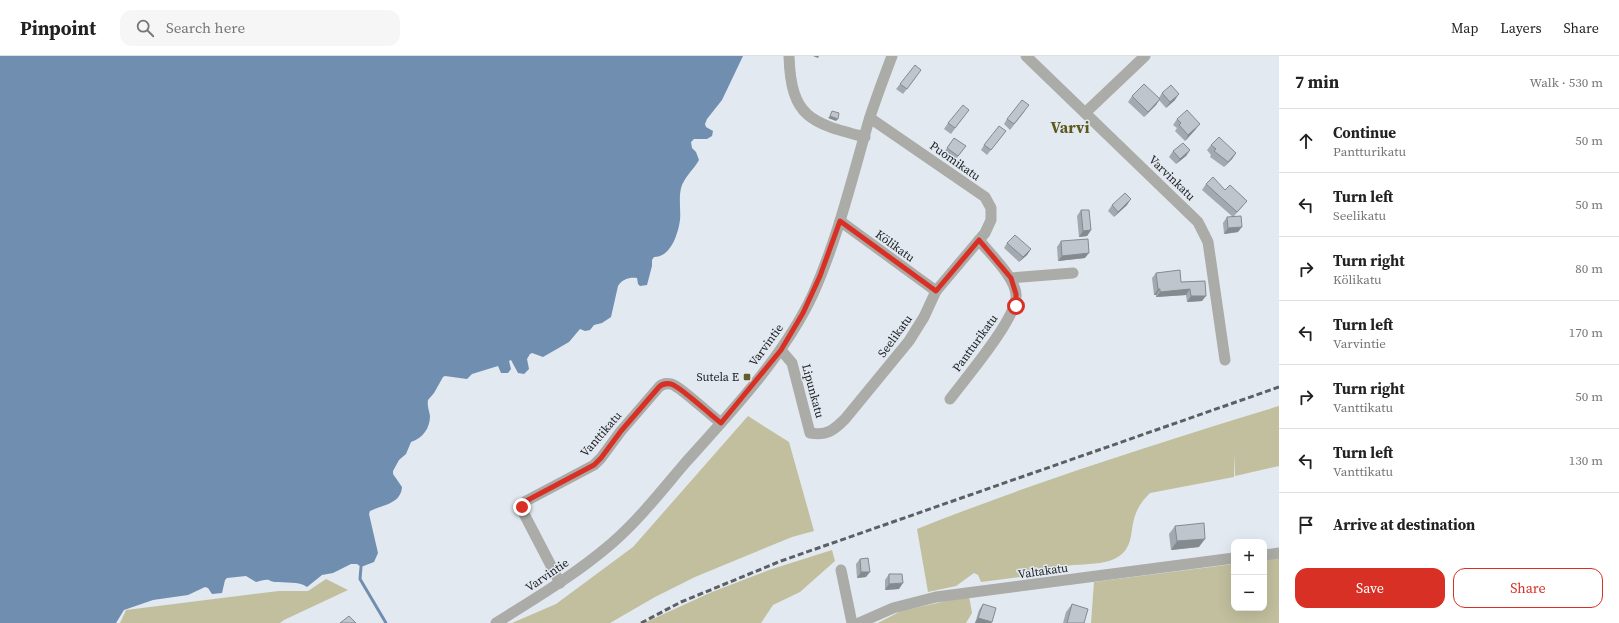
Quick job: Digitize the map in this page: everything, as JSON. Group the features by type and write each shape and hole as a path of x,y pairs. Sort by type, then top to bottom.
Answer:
{"street":[{"path":"789,56 791,80 797,100 806,115 820,124 865,137"},
{"name":"Varvintie","path":"496,623 560,583 607,548 632,525 721,423 781,350 813,294 840,221 870,118 892,56"},
{"name":"Varvinkatu","path":"1026,56 1198,222 1208,242 1225,360"},
{"path":"1085,113 1145,56"},
{"name":"Puomikatu","path":"870,118 985,197 991,208 991,220 985,233 979,240"},
{"name":"Kölikatu","path":"840,221 936,291"},
{"name":"Pantturikatu","path":"950,399 1010,317 1016,306 1016,294 1011,278 979,240"},
{"name":"Seelikatu","path":"820,435 834,430 845,419 904,347 924,317 936,291 979,240"},
{"path":"1011,278 1073,273"},
{"name":"Lipunkatu","path":"781,350 792,363 810,433 820,435"},
{"name":"Vanttikatu","path":"560,583 522,510 522,507 526,501 594,465 659,387 666,383 676,386 721,423"},
{"path":"1267,555 1279,553"},
{"name":"Valtakatu","path":"859,623 894,608 936,597 1231,558"},
{"path":"841,570 852,623"}],"shaded area":[{"path":"1279,406 1279,466 1235,476 1234,453 1234,477 1150,493 1142,502 1136,513 1130,540 1126,550 1114,559 1095,564 1073,565 1052,569 1043,574 981,582 978,575 974,573 956,586 928,592 917,529 1006,495 1096,464"},
{"path":"748,416 789,442 814,531 792,537 695,577 655,597 610,623 512,623 556,604 633,547"},
{"path":"832,550 835,561 800,592 773,605 761,623 644,623 712,592 769,570"},
{"path":"1279,558 1279,623 1091,623 1094,582 1231,564 1231,611 1267,611 1267,560"},
{"path":"326,579 348,590 280,623 120,623 126,610 279,591 308,591"},
{"path":"969,596 972,613 966,623 878,623 901,611"}],"water":[{"path":"0,56 743,56 722,100 707,119 705,124 706,127 713,131 712,136 707,139 694,139 691,142 692,148 696,152 699,160 682,185 680,198 680,220 677,232 673,244 669,249 660,256 654,257 652,260 647,285 640,286 637,278 629,278 624,280 618,286 611,317 602,323 594,325 590,330 585,331 580,329 569,342 543,357 532,353 530,354 527,359 529,369 524,374 518,373 511,360 509,361 511,369 508,373 501,373 498,366 472,374 467,379 443,377 434,393 428,400 430,416 429,425 419,438 411,442 406,454 399,460 393,471 393,474 402,487 401,493 390,503 370,511 369,514 378,553 374,562 361,567 357,564 351,564 333,573 322,575 307,587 296,583 274,582 267,580 256,582 246,576 227,578 225,580 222,593 212,594 208,588 205,587 188,595 153,600 124,610 116,623 0,623"}],"building":[{"path":"915,65 921,70 907,89 900,84"},
{"path":"1144,84 1160,99 1148,112 1132,96"},
{"path":"1171,85 1179,94 1170,102 1162,93"},
{"path":"1022,100 1029,105 1014,124 1007,119"},
{"path":"963,105 969,110 955,128 948,123"},
{"path":"1187,110 1200,124 1188,135 1179,125 1181,123 1177,119"},
{"path":"832,111 839,113 838,119 830,116"},
{"path":"999,126 1006,131 991,150 984,145"},
{"path":"1219,137 1236,153 1228,162 1214,151 1216,149 1211,145"},
{"path":"954,138 966,146 958,156 947,148"},
{"path":"1183,143 1190,150 1180,159 1173,151"},
{"path":"1213,177 1225,190 1230,185 1247,201 1237,212 1206,184"},
{"path":"1125,193 1131,199 1118,212 1112,205"},
{"path":"1081,210 1089,210 1091,230 1083,231"},
{"path":"1241,216 1242,227 1228,228 1227,217"},
{"path":"1015,235 1031,249 1023,257 1007,243"},
{"path":"1088,239 1089,253 1062,256 1061,241"},
{"path":"1180,270 1181,282 1205,281 1206,296 1191,296 1190,289 1160,292 1160,289 1158,289 1156,273"},
{"path":"1204,523 1205,539 1177,541 1175,526"},
{"path":"868,558 870,572 861,572 860,559"},
{"path":"889,574 902,574 903,583 889,584"},
{"path":"983,604 996,608 992,622 978,618"},
{"path":"1072,604 1088,609 1084,623 1067,623"},
{"path":"349,616 356,623 340,623"}],"waterway":[{"path":"361,567 360,579 386,623"}],"railway":[{"path":"641,623 681,602 781,561 1279,387"}],"place":[{"name":"Sutela E","path":"747,377"}],"district":[{"name":"Varvi","path":"1070,127"}],"route":[{"path":"522,507 526,501 594,465 659,387 666,383 676,386 721,423 781,350 803,313 813,294 840,221 936,291 979,240 1011,278 1016,294 1016,306"}]}
